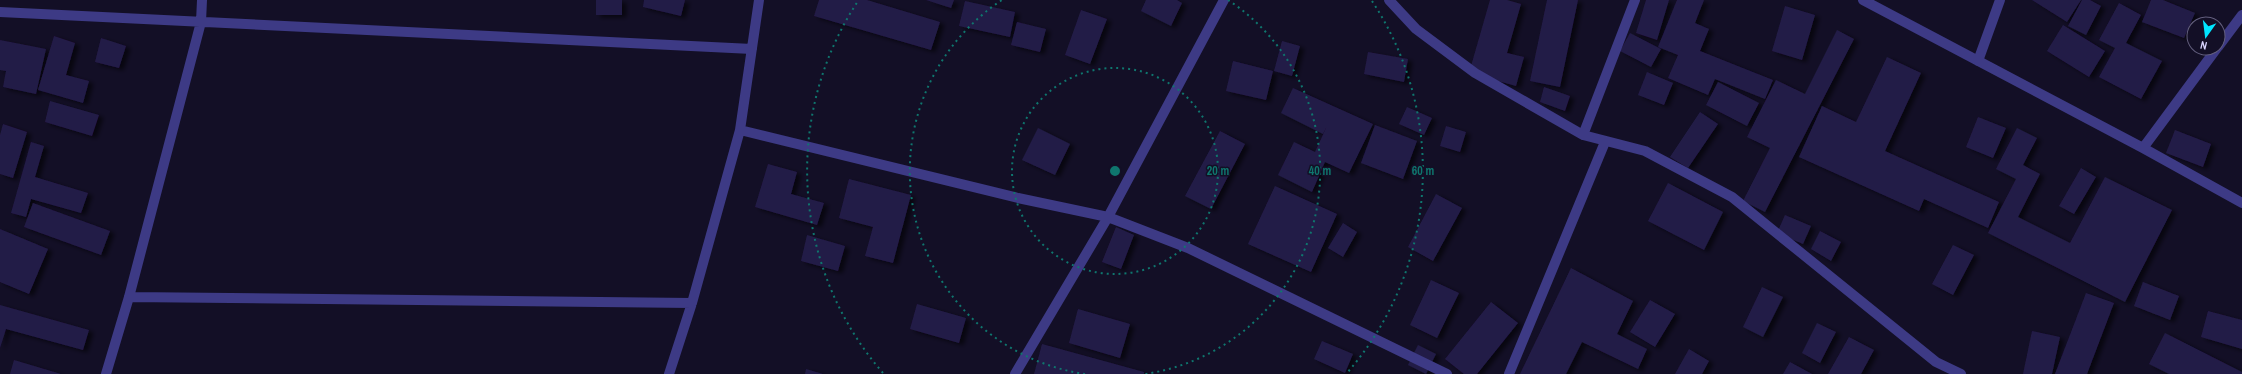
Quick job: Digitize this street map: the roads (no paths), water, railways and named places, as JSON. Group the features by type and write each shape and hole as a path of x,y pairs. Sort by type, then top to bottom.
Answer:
{"street":[{"path":"106,374 129,297 201,22 202,0"},
{"path":"669,374 692,303 740,130 759,0"},
{"path":"1015,374 1108,217 1224,0"},
{"path":"1389,0 1416,29 1474,73 1583,135 1605,142 1645,151 1732,197 1936,362 1961,374"},
{"path":"1583,135 1635,0"},
{"path":"1862,0 2143,148 2242,203"},
{"path":"1978,61 2000,0"},
{"path":"0,12 752,49"},
{"path":"2226,37 2242,15"},
{"path":"2143,148 2212,56"},
{"path":"740,130 1018,198 1108,217 1188,248 1446,374"},
{"path":"1509,374 1605,142"},
{"path":"129,297 692,303"}]}
